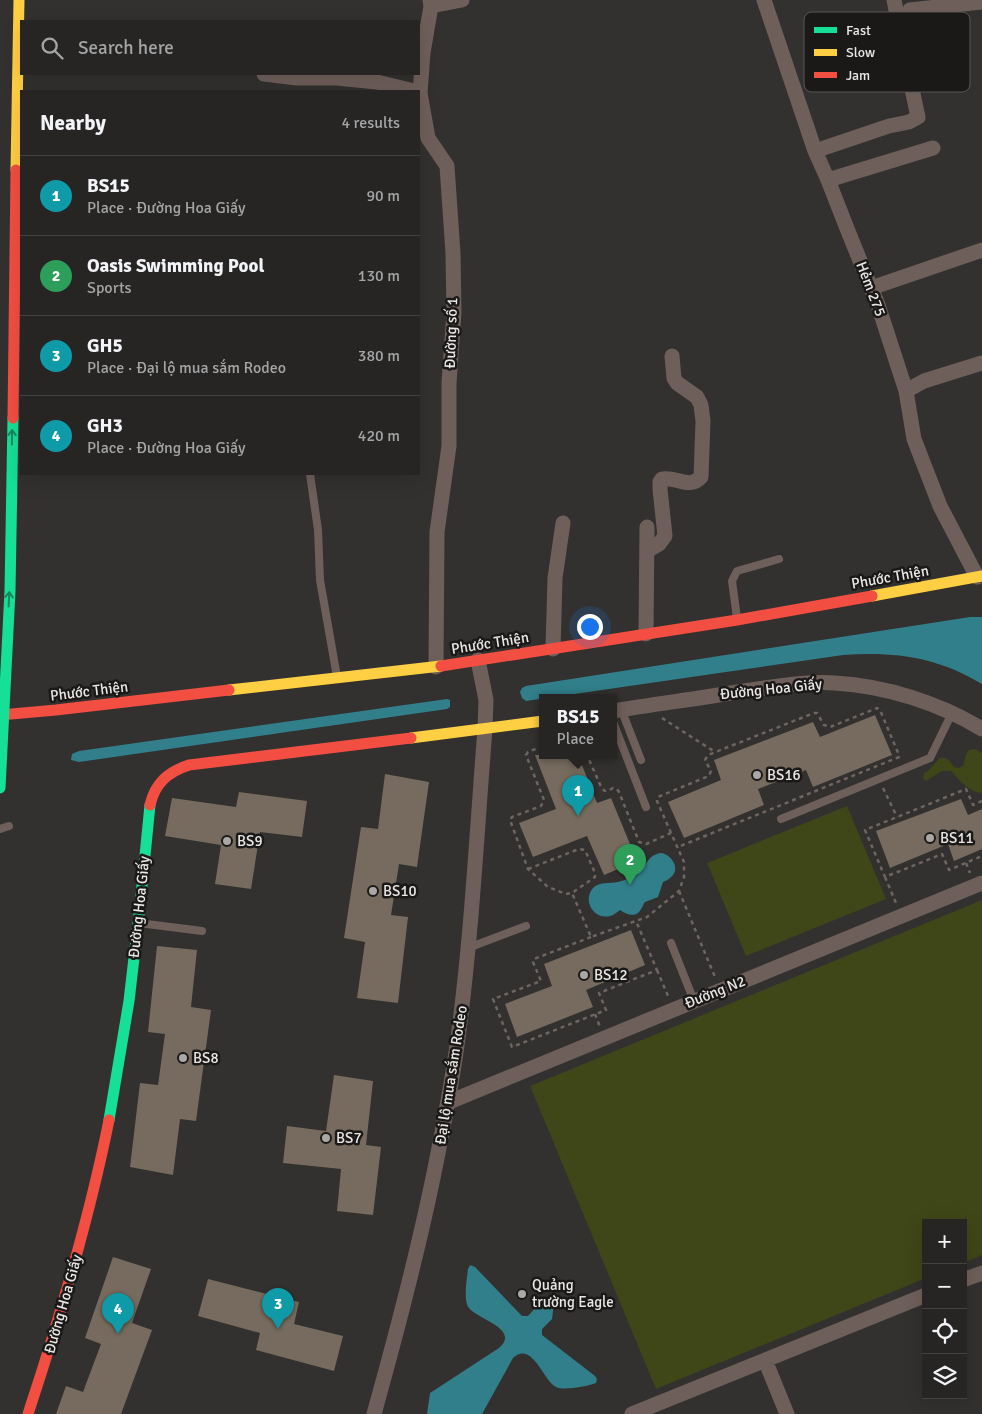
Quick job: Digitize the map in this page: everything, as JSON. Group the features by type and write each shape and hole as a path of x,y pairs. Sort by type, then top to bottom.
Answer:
{"main road":[{"path":"0,788 10,591 19,0"},
{"name":"Phước Thiện","path":"0,715 436,667 737,620 979,577"},
{"name":"Đường Hoa Giấy","path":"28,1414 63,1307 94,1190 112,1105 139,923 150,804 157,785 165,776 189,765 539,722"}],"street":[{"path":"431,3 462,0"},
{"name":"Hẻm 275","path":"764,0 815,151 878,305 906,391 914,440 940,506 979,577"},
{"path":"910,10 982,2"},
{"name":"Đường số 1","path":"418,90 431,3"},
{"path":"272,75 377,82 410,90"},
{"path":"815,151 889,126 909,122 918,116 912,92"},
{"name":"Đường số 1","path":"420,101 428,138 447,166 453,252 454,312 449,383 450,446 437,532 436,667"},
{"path":"828,180 933,148"},
{"path":"871,288 982,250"},
{"path":"647,551 659,544 665,536 660,489 662,479 666,478 692,483 698,481 701,477 703,421 701,405 696,397 677,383 674,378 672,356"},
{"path":"906,391 924,381 982,363"},
{"path":"553,648 555,578 563,523"},
{"path":"646,634 647,527"},
{"name":"Đại lộ mua sắm Rodeo","path":"374,1414 411,1276 432,1187 449,1102 459,1031 468,948 485,729 486,700 478,660"},
{"name":"Đường Hoa Giấy","path":"617,714 644,706 796,684 835,683 871,688 932,704 982,729"},
{"name":"Đường N2","path":"449,1102 982,883"},
{"path":"967,1279 982,1273"},
{"path":"632,1414 922,1298"},
{"path":"765,1360 787,1414"}],"lane":[{"path":"310,475 318,530 320,580 337,678"},
{"path":"737,620 732,581 737,571 779,560"},
{"path":"781,819 930,758 952,713"},
{"path":"617,716 641,760"},
{"path":"617,717 646,807"},
{"path":"0,829 9,826"},
{"path":"139,923 202,931"},
{"path":"468,948 526,926"},
{"path":"671,943 694,1001"}],"path":[{"path":"644,706 715,752"},
{"path":"657,970 599,993 606,1010 512,1047 493,999 541,981 533,962 534,959 648,917 679,890 684,876 684,862 657,801 657,798 709,776 710,771 705,760 708,754 814,713 817,713 824,725 830,727 877,708 880,710 899,755 898,758 678,848"},
{"path":"528,869 579,849 585,850 595,873 595,878 572,894 566,894 548,887 528,869 510,820 541,806 543,803 544,800 526,755 528,752 539,748"},
{"path":"588,759 602,789 607,791 613,788 619,792 640,842 646,844 671,833"},
{"path":"879,780 897,817"},
{"path":"901,916 865,830 966,789 973,805 982,801"},
{"path":"885,877 942,854 949,870 982,856"},
{"path":"679,890 721,990"},
{"path":"572,894 591,937"},
{"path":"636,921 674,1009"}],"green space":[{"path":"975,749 982,753 982,793 969,788 951,771 942,771 926,781 923,779 924,773 940,758 947,759 954,767 959,768 963,766 969,750"},
{"path":"847,806 886,899 746,956 707,863"},
{"path":"982,900 982,1255 967,1261 967,1219 922,1219 922,1280 656,1389 530,1086"}],"water":[{"path":"970,617 982,617 982,684 932,662 898,655 862,654 843,655 574,694 539,694 539,699 526,701 522,698 520,692 526,686"},
{"path":"450,700 450,707 447,709 79,762 71,760 72,754 79,751"},
{"path":"662,853 672,860 675,871 670,878 663,882 658,897 645,902 639,912 631,915 620,910 611,916 604,916 599,915 591,908 589,898 593,888 629,878 639,872 651,857"},
{"path":"470,1265 475,1267 522,1316 528,1316 538,1305 554,1303 552,1319 542,1329 542,1335 595,1376 597,1379 596,1383 582,1387 556,1387 532,1357 520,1354 513,1358 482,1414 427,1414 430,1393 499,1348 504,1341 505,1335 501,1330 473,1312 467,1305 466,1289"}],"building":[{"name":"BS16","path":"875,715 892,755 813,787 806,770 758,789 764,805 684,838 668,802 721,780 714,760 813,722 820,737"},
{"path":"535,755 539,755 539,759 580,759 597,803 611,798 637,861 604,875 587,836 533,857 519,823 556,809"},
{"name":"BS10","path":"385,774 429,782 417,867 399,864 391,915 408,917 398,1003 357,998 365,942 344,938 361,827 378,829"},
{"name":"BS9","path":"239,792 307,801 302,837 260,832 251,889 215,884 221,845 165,836 172,798 236,807"},
{"name":"BS11","path":"961,799 968,815 982,809 982,849 954,861 948,844 890,868 876,831"},
{"name":"BS12","path":"631,930 645,965 586,990 593,1007 517,1037 505,1004 552,986 544,964"},
{"name":"BS8","path":"157,946 197,950 191,1007 211,1010 196,1121 180,1119 173,1175 130,1167 140,1083 158,1085 165,1034 148,1032"},
{"name":"BS7","path":"334,1075 373,1081 366,1145 381,1147 373,1215 337,1211 341,1169 283,1163 287,1126 326,1131"},
{"path":"113,1257 151,1269 132,1323 152,1330 121,1414 56,1414 66,1386 83,1392 101,1344 85,1338"},
{"path":"208,1279 299,1302 294,1324 343,1336 334,1371 256,1350 260,1333 198,1316"}],"traffic: fast":[{"path":"0,788 10,591 13,418"},
{"path":"109,1120 129,1001 150,805"}],"traffic: slow":[{"path":"16,170 19,0"},
{"path":"872,596 982,576"},
{"path":"229,690 441,666"},
{"path":"411,738 539,722"}],"traffic: jam":[{"path":"13,418 16,170"},
{"path":"441,666 737,620 872,596"},
{"path":"0,715 229,690"},
{"path":"150,805 155,790 164,779 175,771 189,765 411,738"},
{"path":"28,1414 73,1268 109,1120"}],"place":[{"name":"BS16","path":"757,775"},
{"name":"BS15","path":"578,816"},
{"name":"BS11","path":"930,838"},
{"name":"BS9","path":"227,841"},
{"name":"Oasis Swimming Pool","path":"630,885"},
{"name":"BS10","path":"373,891"},
{"name":"BS12","path":"584,975"},
{"name":"BS8","path":"183,1058"},
{"name":"BS7","path":"326,1138"},
{"name":"Quảng trường Eagle","path":"522,1294"},
{"name":"GH5","path":"278,1329"},
{"name":"GH3","path":"118,1334"}]}
